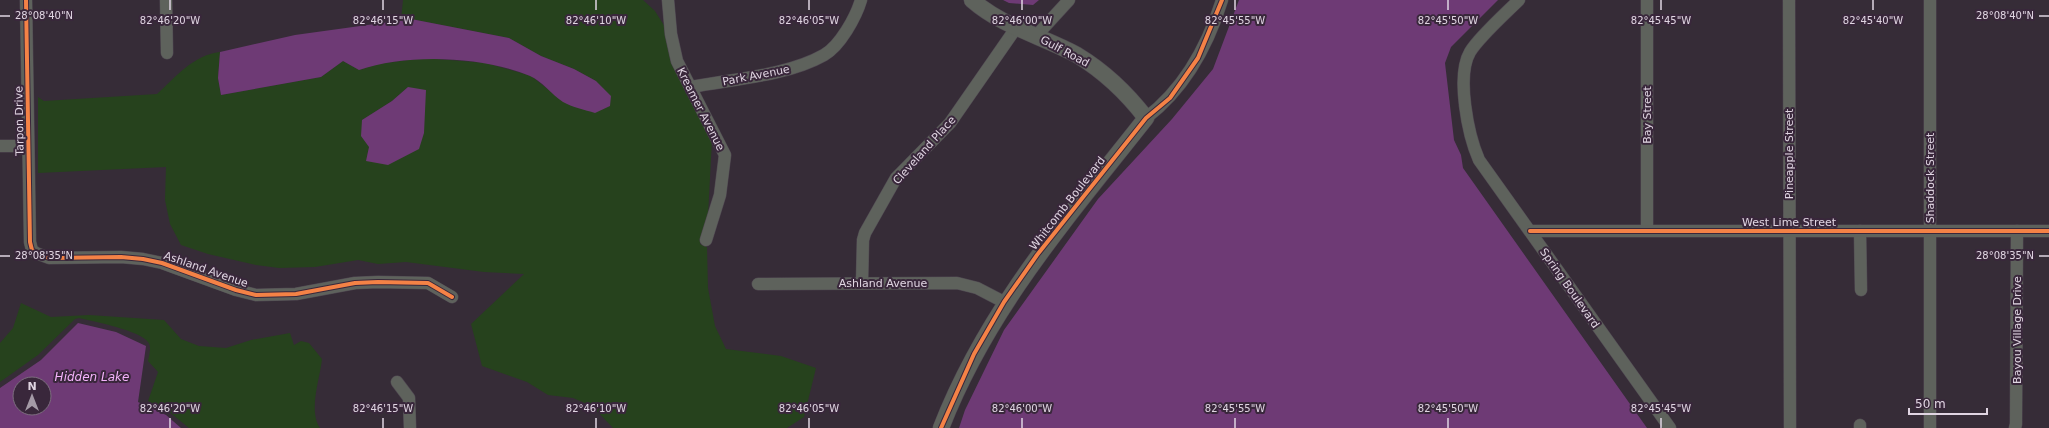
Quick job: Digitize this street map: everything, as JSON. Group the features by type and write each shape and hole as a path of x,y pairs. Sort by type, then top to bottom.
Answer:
{"street":[{"name":"Tarpon Drive","path":"26,0 30,242"},
{"path":"166,0 167,54"},
{"name":"Kreamer Avenue","path":"668,0 675,51 690,87 725,155 720,195 706,240"},
{"name":"Park Avenue","path":"690,87 782,72 824,55 834,47 851,23 858,9 860,0"},
{"name":"Gulf Road","path":"972,0 992,16 1076,55 1107,75 1123,90 1146,118"},
{"path":"1036,36 1069,0"},
{"name":"Whitcomb Boulevard","path":"941,428 974,354 1004,302 1037,256 1146,118 1170,98 1198,58 1222,0"},
{"name":"Spring Boulevard","path":"1519,0 1472,50 1463,73 1469,130 1474,149 1479,160 1670,428"},
{"name":"Bay Street","path":"1647,0 1647,230"},
{"name":"Pineapple Street","path":"1789,0 1790,428"},
{"name":"Shaddock Street","path":"1930,0 1930,428"},
{"name":"Cleveland Place","path":"862,283 863,240 896,178 950,123 1016,28"},
{"path":"0,146 19,146"},
{"name":"West Lime Street","path":"1530,231 2049,231"},
{"path":"1860,231 1861,290"},
{"name":"Bayou Village Drive","path":"2015,428 2017,231"},
{"name":"Ashland Avenue","path":"30,242 32,250 49,258 121,257 143,259 162,263 236,290 256,294 296,294 355,283 378,282 428,283 452,297"},
{"name":"Ashland Avenue","path":"758,284 960,284 977,288 1004,302"},
{"path":"398,382 409,398 410,428"}],"green space":[{"path":"403,0 643,0 655,11 665,27 686,94 688,93 712,139 708,216 700,244 707,247 708,288 715,326 726,349 781,356 816,368 804,417 787,428 613,428 592,406 573,398 548,395 527,382 482,366 471,324 524,274 484,272 406,262 378,264 358,260 315,267 279,268 256,265 208,254 181,245 170,224 165,200 166,167 38,173 38,97 44,101 157,94 193,62 201,57 220,52 218,78 221,95 321,77 343,61 359,70 378,64 424,58 486,63 531,76 564,102 596,81 574,69 541,56 509,38 411,19 401,20","holes":["408,87 366,161 369,147 362,120 392,101"]},
{"path":"21,303 51,317 89,315 164,320 181,339 199,346 226,348 251,340 290,333 294,345 301,341 309,343 322,359 315,404 315,412 320,428 189,428 168,411 148,401 158,372 148,361 150,349 148,342 144,338 127,330 79,318 75,319 38,355 0,382 0,343 13,328"}],"water":[{"path":"1003,0 1039,0 1033,5 1009,3"},
{"path":"1239,0 1498,0 1451,47 1445,63 1454,140 1461,155 1463,168 1647,428 959,428 965,410 1004,330 1098,199 1172,119 1213,69"},
{"path":"411,19 509,38 541,56 574,69 596,81 611,96 610,106 595,113 563,102 539,81 511,69 490,64 445,59 399,61 359,70 343,61 321,77 221,95 218,78 220,52 295,35"},
{"path":"408,87 426,90 424,133 419,149 388,165 366,161 369,147 361,136 362,120 392,101"},
{"name":"Hidden Lake","path":"78,323 116,332 146,346 138,402 166,415 181,428 0,428 0,388 12,380 12,416 52,416 52,376 18,376 41,360"}],"cycle path":[{"path":"26,0 30,242 32,250 36,253 49,258 121,257 143,259 162,263 236,290 256,295 296,294 355,283 378,282 428,283 452,297"},
{"path":"941,428 974,354 1004,302 1037,255 1146,118 1170,98 1198,58 1222,0"},
{"path":"1530,231 2049,231"}]}
